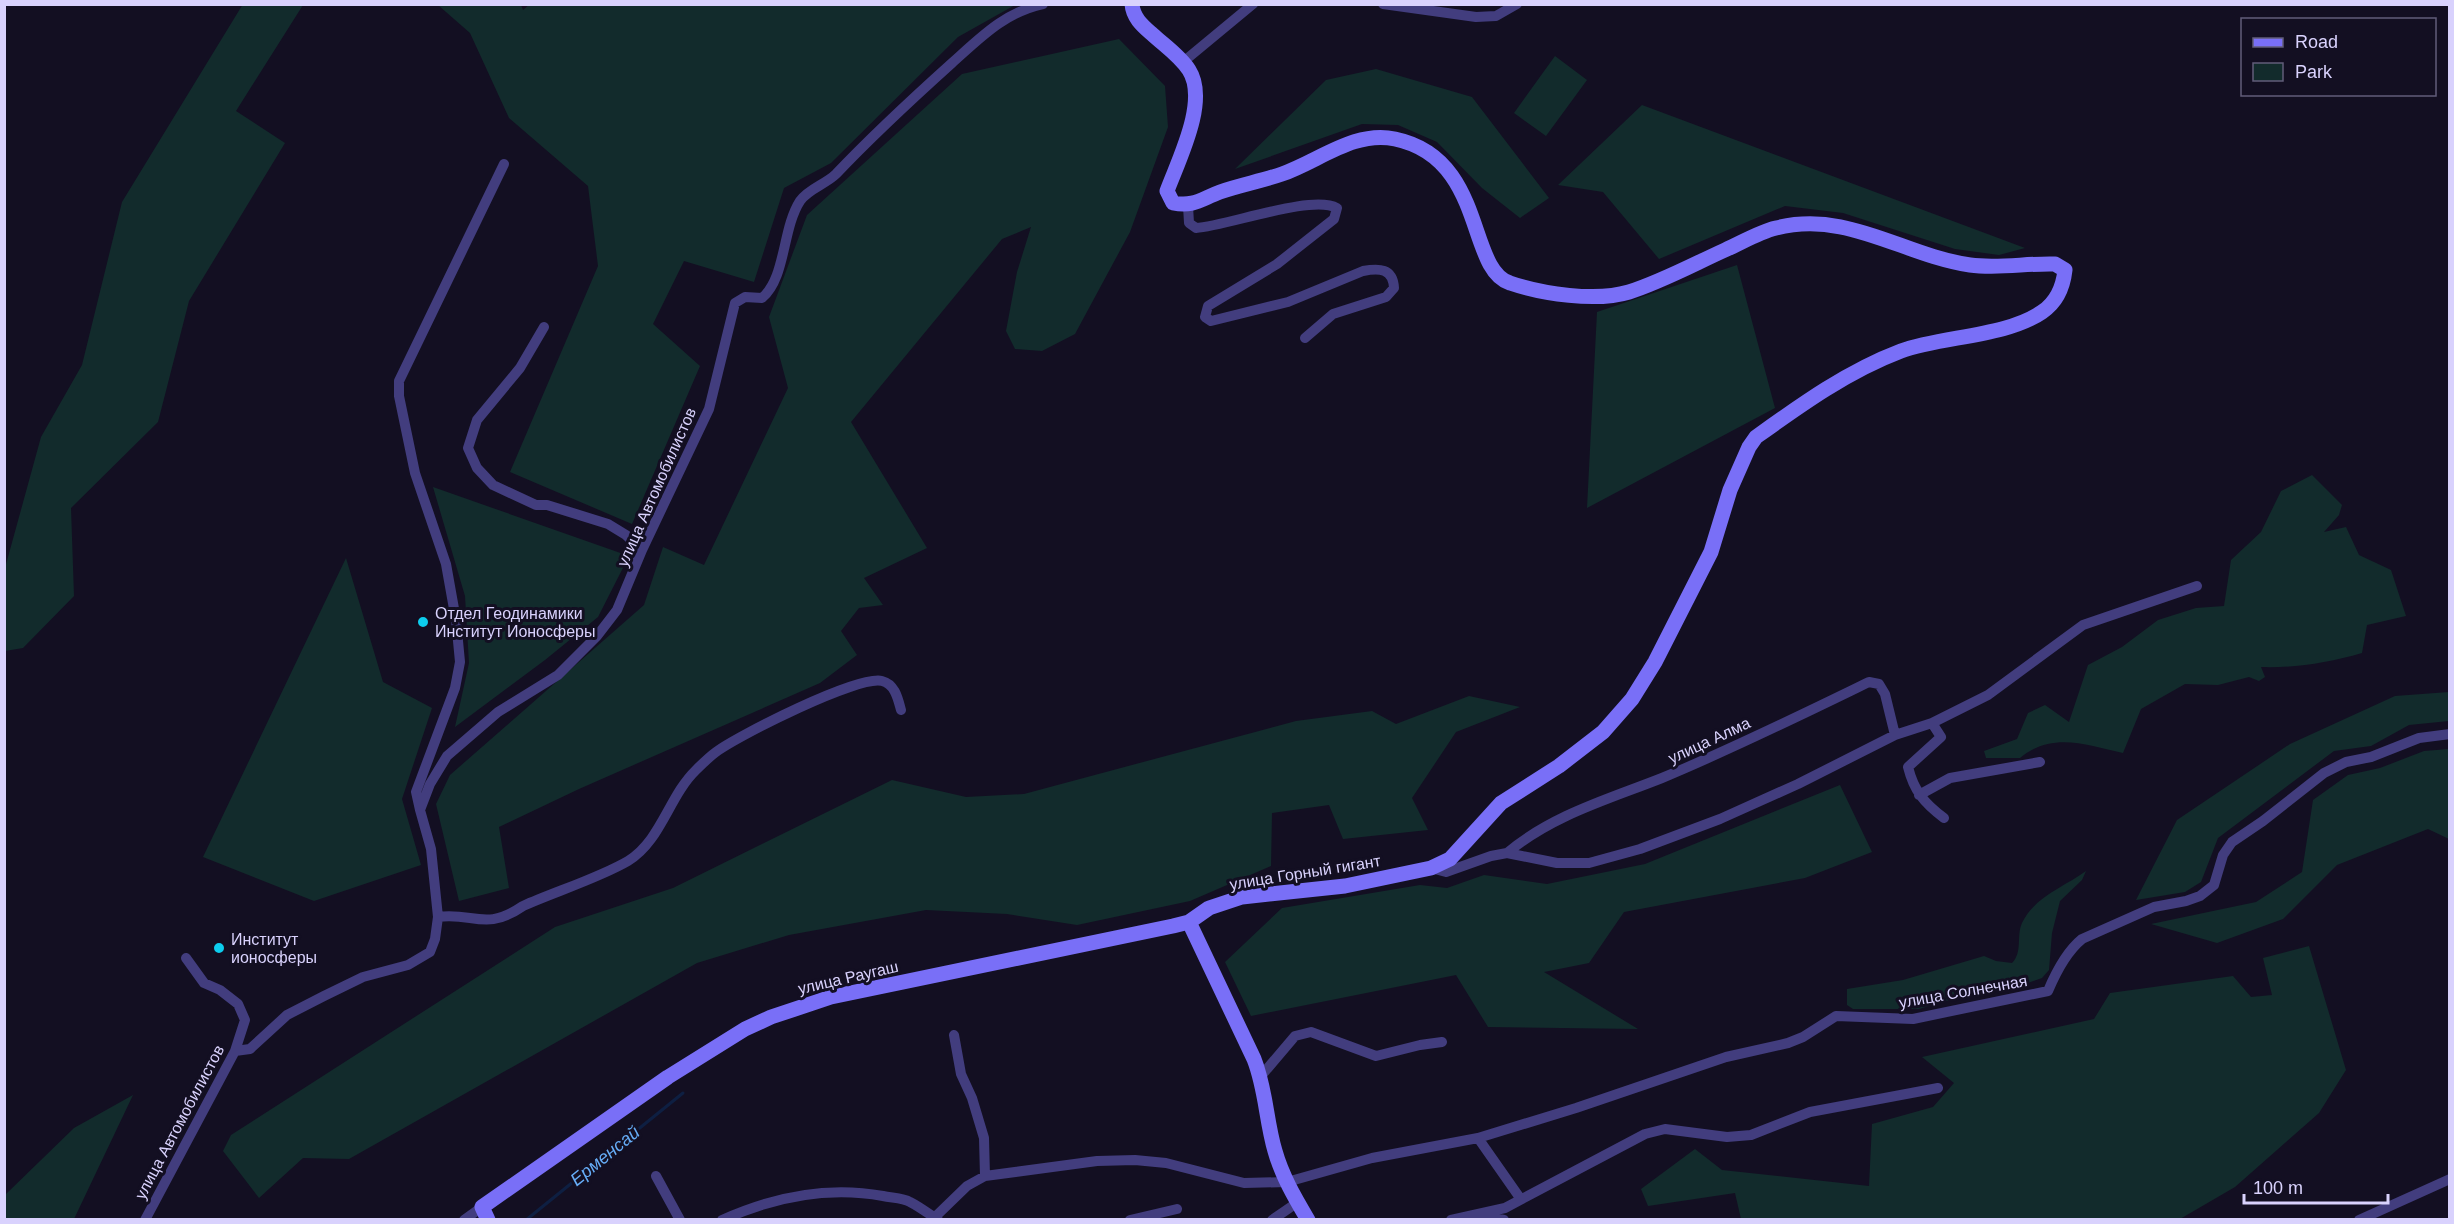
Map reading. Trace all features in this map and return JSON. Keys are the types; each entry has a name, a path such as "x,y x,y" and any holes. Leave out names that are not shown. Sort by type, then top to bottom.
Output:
{"street":[{"name":"улица Автомобилистов","path":"420,810 430,784 447,756 498,712 558,675 597,636 618,610 642,550 709,409 735,303 745,297 762,298 772,289 791,224 801,200 834,176 870,138 987,31 1025,8 1043,4"},
{"path":"1132,4 1138,21 1183,62 1191,73 1195,87 1192,125 1167,191 1173,203 1188,206 1219,193 1285,173 1327,152 1372,137 1396,139 1428,153 1450,171 1467,199 1480,233 1486,259 1494,273 1508,283 1593,297 1628,292 1775,228 1813,224 1850,227 1937,258 1971,265 2055,264 2065,270 2064,285 2055,301 2041,314 2002,328 1903,350 1856,371 1756,437 1749,447 1730,490 1711,552 1655,662 1622,712 1604,732 1501,803 1450,859 1431,868"},
{"path":"1183,62 1253,4"},
{"path":"1383,4 1438,8 1496,16 1516,4"},
{"path":"235,1051 250,1049 287,1015 324,996 363,977 408,965 430,952 435,939 438,917 431,849 416,792 455,688 460,662 456,620 446,564 416,473 399,396 399,381 504,164"},
{"path":"1188,206 1189,224 1196,228 1275,211 1319,205 1331,205 1337,208 1334,219 1276,264 1208,306 1205,312 1205,317 1211,321 1288,303 1363,271 1376,268 1387,271 1394,278 1394,288 1386,297 1333,314 1305,338"},
{"path":"544,327 520,368 477,420 468,448 477,468 493,485 536,505 547,505 608,524 626,535 642,550"},
{"path":"1431,868 1446,872 1491,856 1507,853 1557,863 1589,862 1640,849 1720,819 1798,784 1895,735 1932,723 2007,684 2083,625 2197,586"},
{"path":"438,917 450,915 472,921 508,916 523,906 628,861 651,836 693,772 717,752 744,735 819,699 869,681 882,681 890,684 901,710"},
{"name":"улица Алма","path":"1507,853 1552,823 1663,777 1869,682 1879,684 1885,694 1895,735"},
{"path":"1932,723 1941,737 1908,767 1912,784 1923,802 1944,818"},
{"name":"улица Солнечная","path":"985,1176 1096,1161 1135,1160 1166,1163 1244,1183 1287,1182 1372,1158 1478,1138 1576,1108 1726,1057 1788,1043 1816,1030 1836,1016 1913,1019 2048,991 2073,946 2082,939 2154,907 2200,896 2214,885 2223,855 2232,842 2324,773 2346,762 2371,757 2419,738 2450,734"},
{"path":"1919,795 1950,778 2040,762"},
{"name":"улица Горный гигант","path":"1189,922 1209,908 1242,897 1345,886 1431,868"},
{"path":"1189,922 1261,1076 1275,1152 1287,1182 1308,1220"},
{"name":"улица Раугаш","path":"464,1220 485,1213 668,1077 745,1029 771,1017 831,997 1189,922"},
{"name":"улица Автомобилистов","path":"145,1220 235,1051 245,1020 238,1004 220,990 204,983 186,958"},
{"path":"1261,1076 1295,1036 1311,1032 1376,1056 1442,1042"},
{"path":"722,1220 743,1210 783,1199 827,1191 872,1194 909,1201 936,1219 967,1186 985,1176 984,1138 972,1098 961,1074 954,1035"},
{"path":"1451,1220 1505,1208 1520,1198 1645,1134 1665,1129 1727,1137 1751,1135 1810,1112 1938,1088"},
{"path":"1478,1138 1520,1198"},
{"path":"656,1176 680,1220"},
{"path":"2359,1220 2450,1179"},
{"path":"1272,1220 1298,1202"},
{"path":"1130,1220 1177,1209"},
{"path":"1475,1214 1504,1220"}],"green space":[{"path":"243,4 303,5 236,111 285,143 189,301 158,422 71,508 74,596 23,648 5,651 5,568 41,437 82,365 122,202"},
{"path":"530,4 1015,5 958,37 831,163 784,188 754,282 684,261 653,324 700,366 632,524 510,472 598,266 588,186 509,118 470,33 438,5 521,5 523,10"},
{"path":"1119,39 1165,86 1168,127 1130,232 1075,334 1042,351 1015,349 1006,331 1017,272 1031,227 1002,239 851,422 927,548 864,578 883,605 859,608 841,631 857,655 820,683 579,789 499,827 509,888 459,901 436,804 450,775 644,605 663,547 704,565 788,388 769,317 807,215 962,74"},
{"path":"1555,56 1587,80 1546,136 1514,113"},
{"path":"1376,69 1472,97 1549,198 1520,218 1482,188 1437,142 1398,125 1362,124 1235,169 1326,80"},
{"path":"1642,105 2025,248 1999,255 1955,249 1843,213 1785,206 1659,259 1603,192 1558,185"},
{"path":"1737,265 1775,408 1587,508 1597,312"},
{"path":"2312,475 2342,505 2339,515 2324,532 2346,527 2359,555 2391,570 2406,616 2367,625 2362,653 2312,664 2261,667 2265,677 2259,681 2249,677 2218,685 2185,684 2141,709 2123,753 2083,744 2057,742 2032,750 2020,758 1986,758 1984,751 2017,739 2028,713 2045,705 2069,722 2088,665 2122,647 2158,620 2196,608 2224,606 2231,560 2261,532 2281,491"},
{"path":"433,487 629,556 598,617 455,727 469,663 465,596"},
{"path":"346,558 383,682 432,708 402,799 421,865 314,901 203,857"},
{"path":"2449,692 2449,721 2409,725 2371,746 2334,751 2218,838 2201,882 2185,892 2136,900 2177,820 2290,744 2395,696"},
{"path":"1469,696 1520,707 1456,732 1412,798 1428,830 1343,839 1329,805 1272,813 1271,866 1190,901 1077,925 1007,914 926,910 789,935 697,963 349,1159 303,1158 259,1198 223,1151 231,1135 555,927 673,888 892,780 966,797 1024,794 1296,721 1372,711 1396,724"},
{"path":"2449,749 2449,839 2428,829 2337,865 2283,919 2217,943 2151,924 2256,902 2302,872 2313,800 2348,775 2380,768 2424,751"},
{"path":"1840,785 1872,852 1805,878 1624,912 1589,963 1544,972 1638,1029 1488,1027 1456,975 1251,1016 1225,962 1282,908 1420,885 1447,888 1484,875 1547,884 1645,864"},
{"path":"2086,871 2082,880 2060,901 2052,933 2049,970 2042,978 2025,984 2000,985 1919,1009 1853,1009 1847,1005 1847,989 1903,980 1984,956 1996,961 2012,963 2017,954 2020,928 2027,914 2050,893"},
{"path":"2309,946 2346,1070 2319,1113 2235,1187 2180,1219 1741,1219 1735,1193 1648,1206 1641,1189 1695,1149 1722,1170 1869,1186 1872,1124 1933,1107 1954,1083 1922,1057 2094,1019 2110,993 2233,976 2251,997 2272,995 2263,958"},
{"path":"133,1095 74,1219 5,1219 5,1195 74,1128"}],"waterway":[{"name":"Ерменсай","path":"526,1220 683,1093"}],"place":[{"name":"Отдел Геодинамики Институт Ионосферы","path":"423,622"},
{"name":"Институт ионосферы","path":"219,948"}]}
